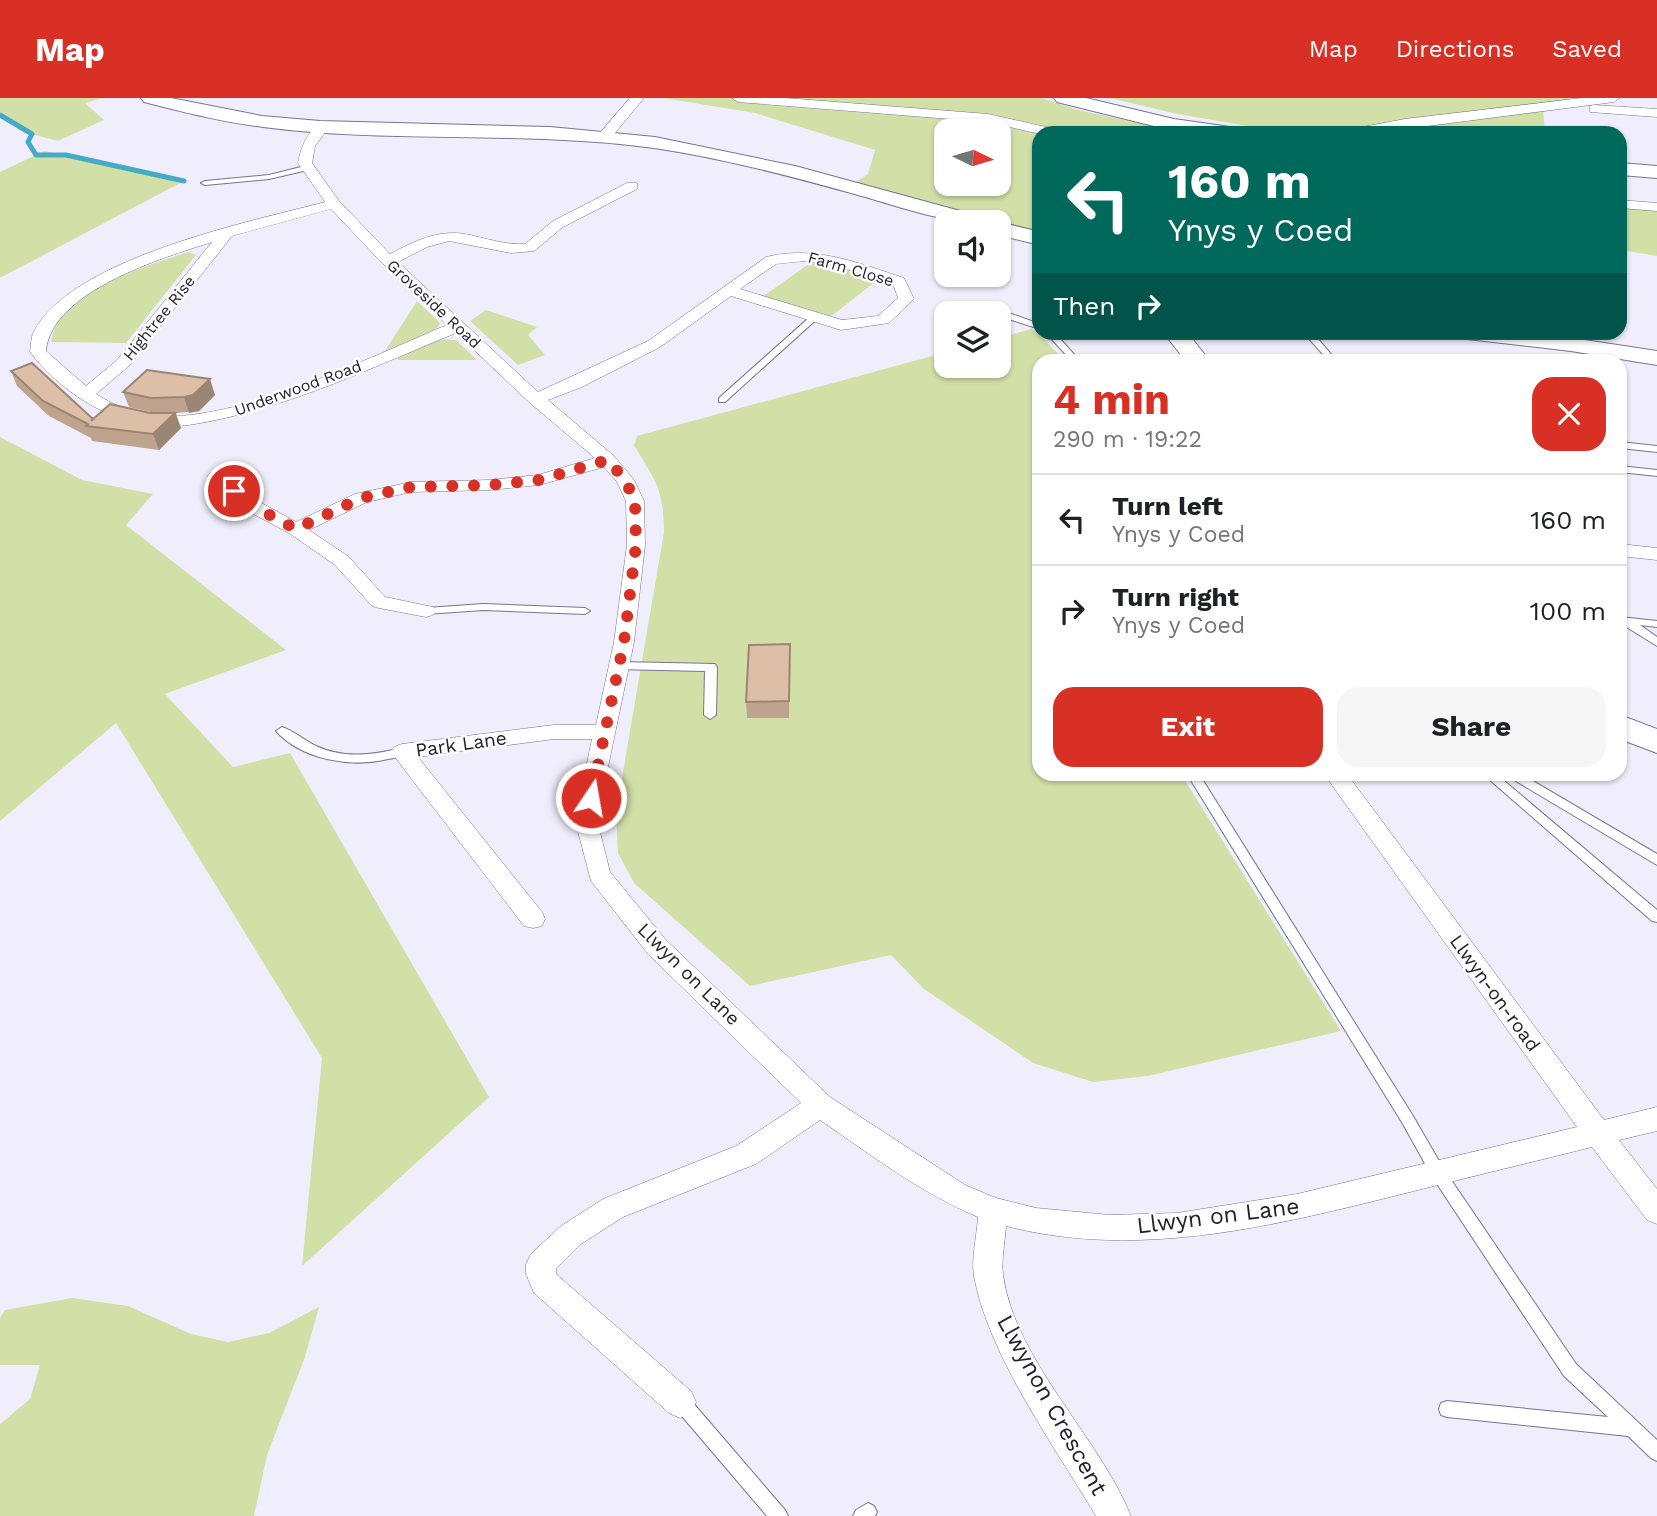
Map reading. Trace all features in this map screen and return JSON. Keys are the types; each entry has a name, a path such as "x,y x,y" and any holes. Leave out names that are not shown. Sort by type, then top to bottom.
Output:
{"street":[{"path":"151,98 198,112 255,122 323,127 605,136 688,148 757,163 934,210"},
{"path":"605,136 638,98"},
{"path":"738,98 988,118 1032,128"},
{"path":"1063,98 1181,126"},
{"path":"1389,126 1614,98"},
{"path":"1546,106 1657,113"},
{"path":"309,167 306,163 308,145 323,127"},
{"name":"Groveside Road","path":"309,167 334,204 388,261 456,327 608,460"},
{"path":"1627,170 1657,172"},
{"path":"388,261 424,242 441,238 459,237 487,246 529,248 558,224 632,186"},
{"name":"Underwood Road","path":"334,204 225,235 114,273 83,291 54,317 42,331 38,352 70,383 123,415 171,422 235,413 456,327"},
{"path":"1627,205 1657,207"},
{"path":"1011,231 1032,237"},
{"name":"Hightree Rise","path":"87,393 123,363 225,235"},
{"name":"Farm Close","path":"536,399 576,383 654,344 771,260 813,254 899,281 906,299 883,320 841,325 730,291"},
{"path":"1181,340 1192,354"},
{"path":"1536,340 1657,358"},
{"path":"296,529 361,498 411,487 490,485 539,480 608,460"},
{"name":"Llwyn on Lane","path":"608,460 625,480 635,501 636,545 619,666 586,820 599,875 657,947 820,1105 955,1194 993,1210 1036,1221 1110,1228 1177,1226 1297,1207 1657,1119"},
{"path":"216,477 251,505 296,529 342,561 379,602 426,611"},
{"path":"1627,551 1657,554"},
{"path":"1627,729 1657,743"},
{"name":"Park Lane","path":"402,752 554,732 605,732"},
{"name":"Park Lane","path":"402,752 533,919"},
{"name":"Llwyn-on-road","path":"1340,781 1657,1211"},
{"path":"680,1402 544,1283 541,1265 571,1235 613,1208 746,1154 820,1105"},
{"name":"Llwynon Crescent","path":"993,1210 988,1273 998,1313 1023,1364 1115,1516"}],"lane":[{"path":"205,183 269,177 309,167"},
{"path":"1011,317 1032,324"},
{"path":"722,400 814,318"},
{"path":"1056,340 1069,354"},
{"path":"1314,340 1327,354"},
{"path":"1627,446 1657,449"},
{"path":"1627,470 1657,473"},
{"path":"426,611 483,607 585,611"},
{"path":"1627,620 1657,624"},
{"path":"1627,623 1657,642"},
{"path":"619,666 711,667 710,715"},
{"path":"282,731 312,751 338,758 378,758 402,752"},
{"path":"1197,781 1408,1120 1438,1173 1570,1370 1657,1452"},
{"path":"1497,781 1657,916"},
{"path":"1525,781 1657,860"},
{"path":"680,1402 779,1516"},
{"path":"1447,1409 1631,1428"}],"green space":[{"path":"0,98 102,98 85,103 104,120 58,141 20,131 0,115"},
{"path":"663,98 1041,98 1078,110 1152,126 1032,126 1032,230 1011,224 1011,210 958,210 856,182 868,174 875,150 755,113"},
{"path":"1110,98 1568,98 1580,105 1543,109 1544,126 1248,126 1177,114"},
{"path":"44,151 184,181 0,278 0,172"},
{"path":"1627,201 1657,203 1657,256 1627,251"},
{"path":"188,252 196,255 126,343 51,342 57,324 70,308 87,295 128,273"},
{"path":"816,259 880,278 829,318 762,297"},
{"path":"417,301 440,323 436,330 385,351"},
{"path":"486,310 537,327 528,335 545,355 518,365 470,321"},
{"path":"1031,329 1032,340 1045,340 1058,354 1032,354 1032,781 1185,781 1341,1031 1148,1076 1093,1082 1033,1063 924,989 891,955 750,986 634,883 618,853 616,813 664,532 660,494 634,445 637,436 934,356 934,378 1011,378 1011,335"},
{"path":"438,339 456,340 477,360 398,360 398,356"},
{"path":"0,437 82,480 153,494 126,525 286,650 165,694 233,767 290,753 489,1097 302,1266 322,1058 116,723 0,821"},
{"path":"72,1298 128,1306 191,1334 228,1342 269,1333 319,1307 305,1357 267,1455 254,1516 0,1516 0,1424 30,1399 40,1365 0,1365 0,1318 5,1310"}],"building":[{"path":"32,363 93,419 91,421 110,404 150,413 175,413 153,434 86,426 88,424 43,401 11,371"},
{"path":"147,370 210,379 193,395 184,397 151,398 123,392"},
{"path":"790,644 789,701 746,702 749,645"}],"waterway":[{"path":"0,115 32,134 28,142 36,155 66,155 184,181"}],"route":[{"path":"234,491 251,505 296,529 361,498 411,487 490,485 539,480 608,460 625,480 635,501 636,545 624,642 591,798"}]}
